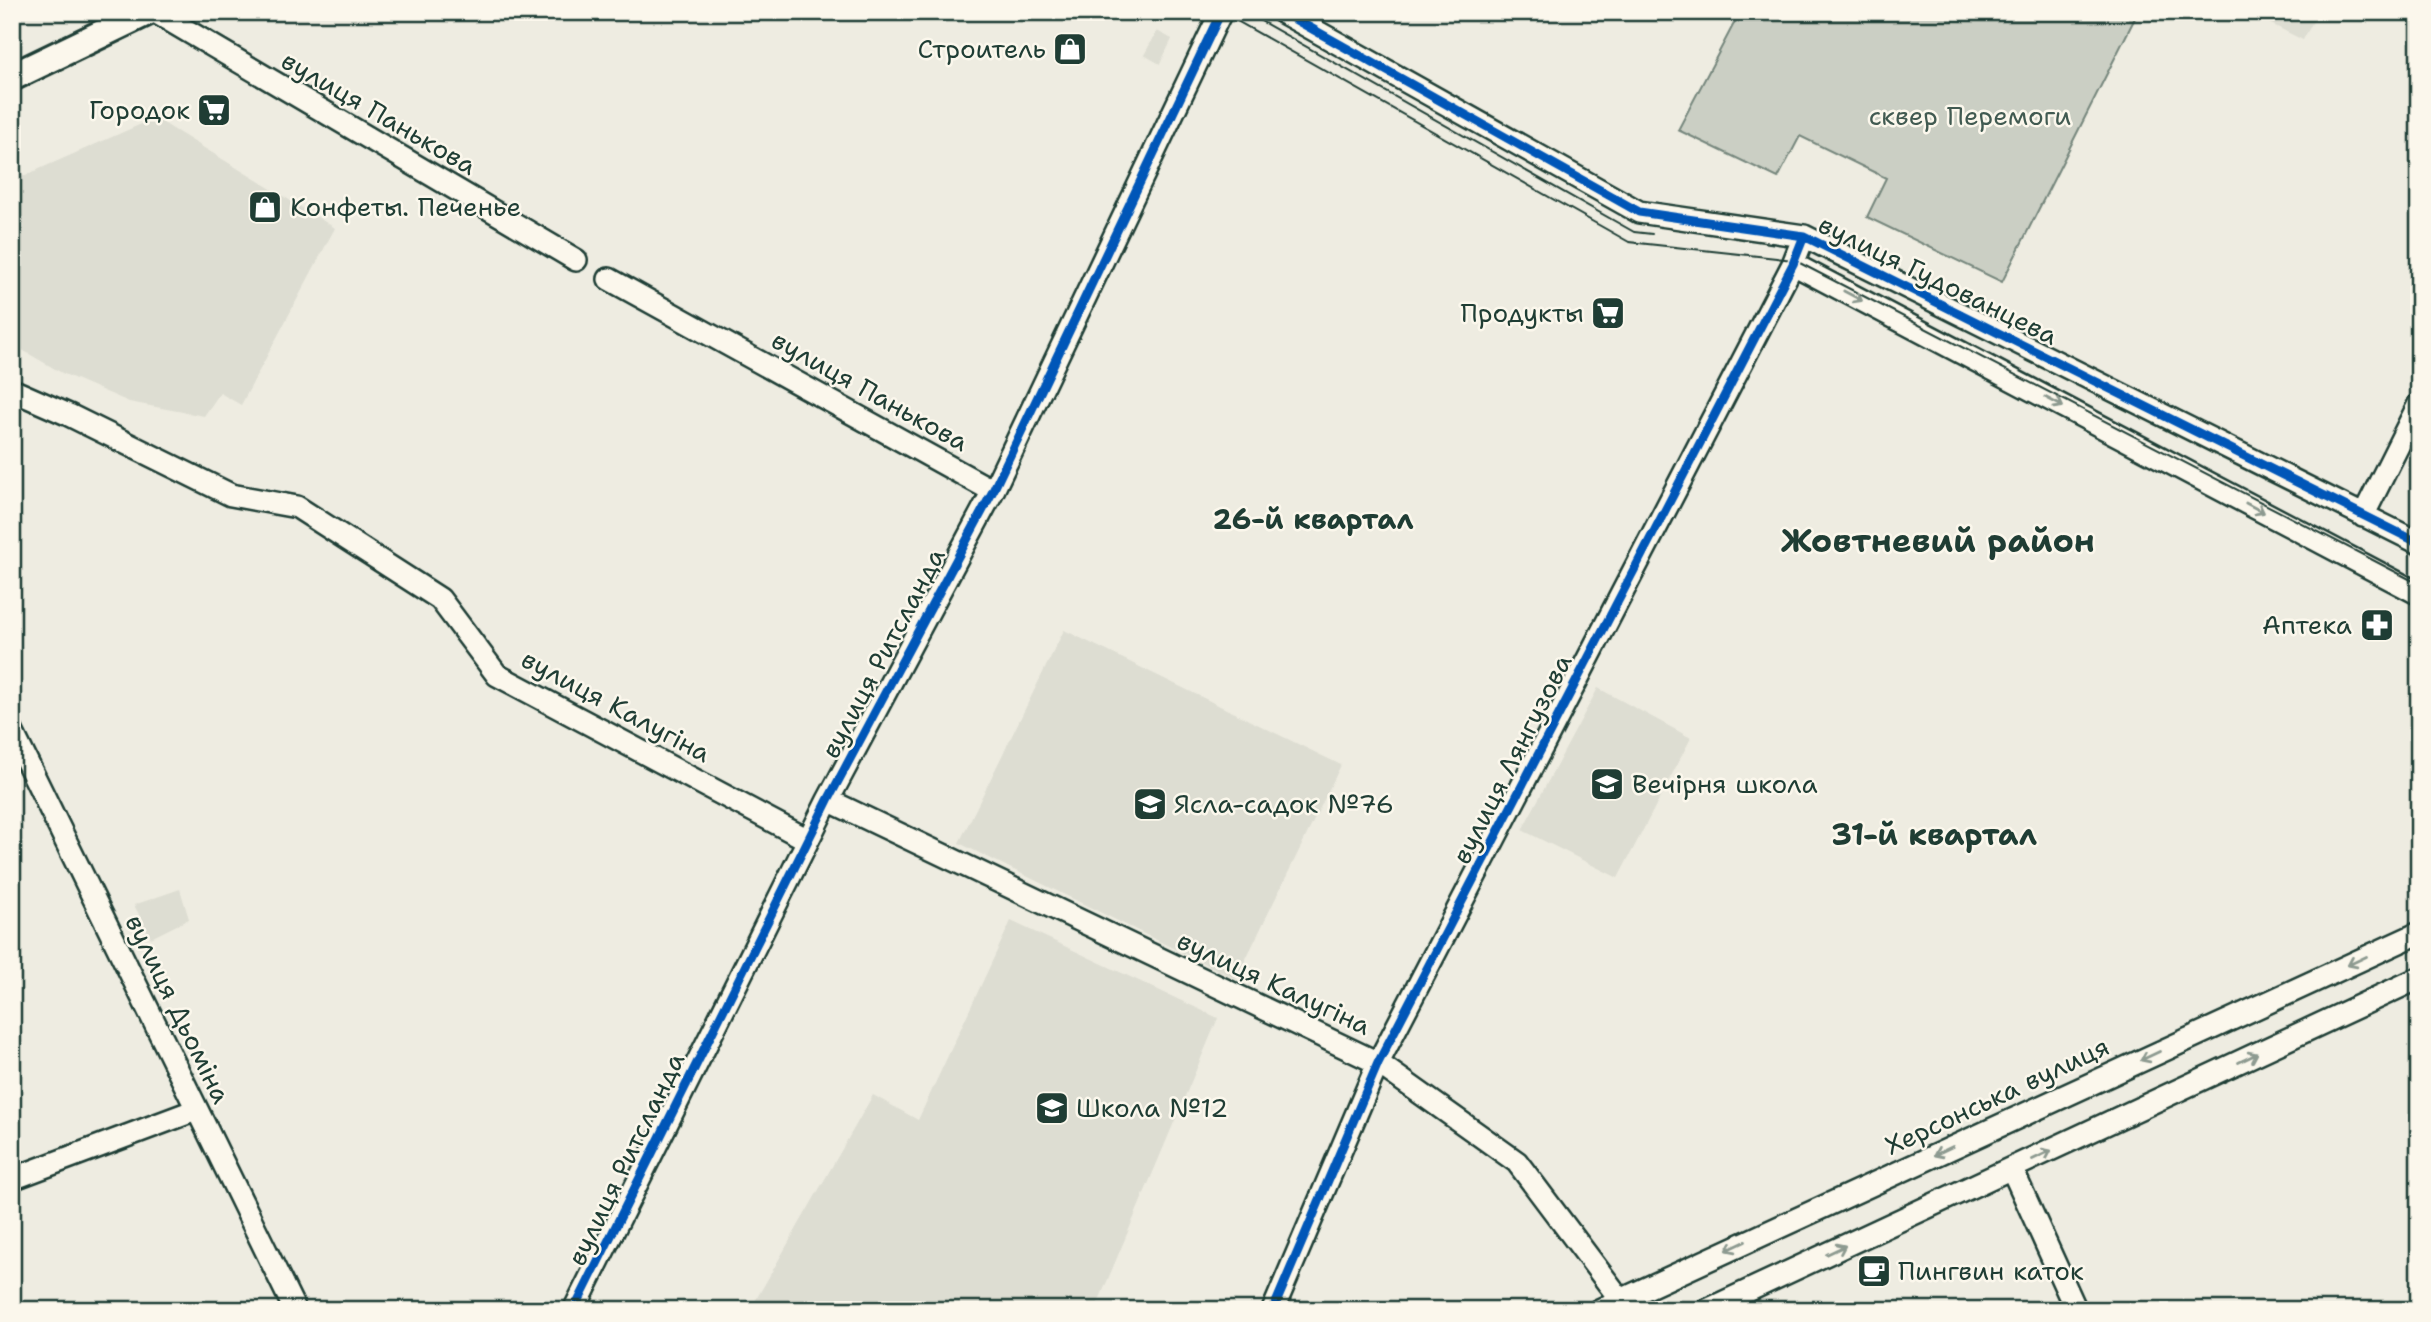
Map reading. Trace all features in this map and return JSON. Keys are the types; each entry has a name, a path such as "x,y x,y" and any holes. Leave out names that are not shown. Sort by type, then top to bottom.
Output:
{"main road":[{"path":"12,77 147,12"}],"street":[{"name":"вулиця Панькова","path":"155,12 576,260"},
{"name":"вулиця Ритсланда","path":"574,1310 808,839 993,491 1221,12"},
{"name":"вулиця Гудованцева","path":"1282,12 1639,212 1804,236 2419,543"},
{"name":"вулиця Лянгузова","path":"1273,1310 1378,1063 1793,264 1804,236"},
{"name":"вулиця Гудованцева","path":"1793,264 2419,594"},
{"name":"вулиця Панькова","path":"608,279 993,491"},
{"name":"вулиця Калугіна","path":"12,390 231,495 297,507 440,599 497,675 808,839"},
{"path":"2363,516 2419,404"},
{"name":"вулиця Дьоміна","path":"12,731 295,1310"},
{"name":"вулиця Калугіна","path":"828,800 1378,1063 1517,1162 1618,1304"},
{"name":"Херсонська вулиця","path":"1599,1310 1618,1304 2419,933"},
{"path":"1707,1310 2419,978"},
{"path":"12,1179 196,1110"},
{"path":"2012,1169 2076,1310"}],"shaded area":[{"path":"2247,12 2318,12 2303,40"},
{"path":"1157,31 1172,39 1160,64 1144,55"},
{"path":"155,118 335,228 241,405 220,393 204,416 129,402 62,373 12,344 12,181"},
{"name":"Ясла-садок №76","path":"1064,630 1341,765 1236,979 959,843"},
{"name":"Вечірня школа","path":"1598,688 1691,738 1618,878 1522,830"},
{"path":"180,889 189,919 151,938 134,905"},
{"name":"Школа №12","path":"1011,921 1218,1018 1095,1310 750,1310 873,1095 918,1120"}],"green space":[{"name":"сквер Перемоги","path":"1740,12 2138,12 2002,282 1867,217 1886,178 1800,136 1778,178 1678,130"}],"tram line":[{"path":"1221,12 1629,242 1794,260 2419,584"},
{"path":"1245,12 1634,232 1652,234"}],"cycle path":[{"path":"574,1310 828,800 993,491 1221,12"},
{"path":"1282,12 1639,212 1804,236 2419,543"},
{"path":"1273,1310 1378,1063 1793,264 1804,236"}],"place":[{"name":"Строитель","path":"1070,49"},
{"name":"Городок","path":"214,110"},
{"name":"Конфеты. Печенье","path":"265,207"},
{"name":"Продукты","path":"1608,313"},
{"name":"Аптека","path":"2377,625"},
{"name":"Вечірня школа","path":"1607,784"},
{"name":"Ясла-садок №76","path":"1150,804"},
{"name":"Школа №12","path":"1052,1108"},
{"name":"Пингвин каток","path":"1874,1271"}],"district":[{"name":"26-й квартал","path":"1313,519"},
{"name":"Жовтневий район","path":"1938,540"},
{"name":"31-й квартал","path":"1934,835"}]}
